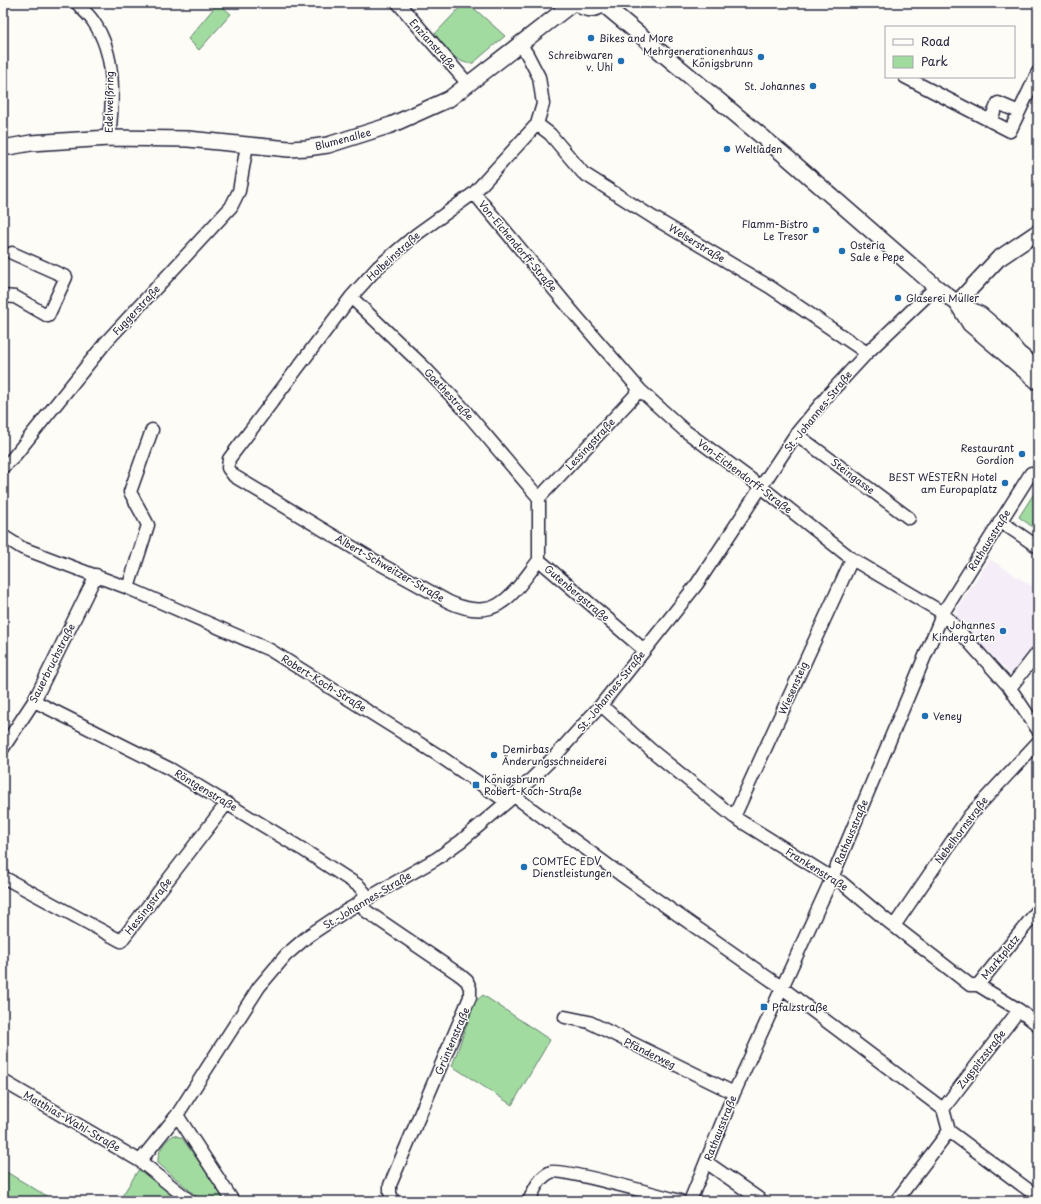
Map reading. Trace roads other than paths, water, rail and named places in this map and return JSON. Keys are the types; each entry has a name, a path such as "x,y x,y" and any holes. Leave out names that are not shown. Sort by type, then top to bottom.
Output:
{"street":[{"name":"Edelweißring","path":"77,3 93,22 104,42 110,62 112,86 109,138"},
{"name":"Enzianstraße","path":"398,3 469,85"},
{"name":"Blumenallee","path":"3,148 31,143 109,138 188,139 289,149 328,145 370,132 413,116 449,100 573,3"},
{"path":"577,3 589,9 599,7 604,3 783,154 936,287 957,303 970,324 1002,333 1018,352 1038,369"},
{"name":"Holbeinstraße","path":"234,476 228,468 229,459 351,297 378,267 413,238 474,193 536,124 543,104 539,77 527,54 520,45"},
{"path":"907,78 1010,131 1038,72"},
{"path":"990,121 998,103 1019,112"},
{"name":"Welserstraße","path":"536,124 550,134 583,173 654,218 770,287 867,353"},
{"name":"Fuggerstraße","path":"3,467 12,459 106,342 230,207 239,191 247,145"},
{"name":"Von-Eichendorff-Straße","path":"474,193 571,310 640,390 684,430 760,486 852,559 943,613 1010,688 1038,730"},
{"path":"957,303 998,258 1038,232"},
{"path":"3,296 15,297 48,316 66,277 12,253"},
{"name":"St.-Johannes-Straße","path":"140,1161 177,1115 273,968 308,936 364,899 436,859 461,841 511,799 556,755 601,705 710,565 760,486 796,434 829,394 867,353 936,287"},
{"name":"Goethestraße","path":"351,297 424,367 461,406 539,498"},
{"path":"987,329 1038,382"},
{"name":"Lessingstraße","path":"539,498 640,390"},
{"path":"128,588 148,525 130,492 152,430"},
{"name":"Steingasse","path":"796,434 909,518"},
{"name":"Rathausstraße","path":"690,1201 734,1093 832,878 943,613 1031,473"},
{"name":"Albert-Schweitzer-Straße","path":"234,476 382,565 449,602 465,609 485,610 500,605 516,590 539,560"},
{"name":"Gutenbergstraße","path":"539,498 539,560 644,650"},
{"path":"1000,521 1034,544"},
{"name":"Robert-Koch-Straße","path":"3,536 22,548 128,588 202,619 278,655 511,799"},
{"name":"Wiesensteig","path":"734,817 852,559"},
{"name":"Sauerbruchstraße","path":"3,748 34,701 96,575"},
{"path":"1010,688 1038,652"},
{"name":"Röntgenstraße","path":"34,701 170,769 227,803 359,886 364,899"},
{"name":"Frankenstraße","path":"601,705 659,758 734,817 832,878 841,882 894,926 970,985 978,985 1019,1010 1038,1025"},
{"name":"Nebelhornstraße","path":"894,926 970,815 1038,742"},
{"path":"511,799 781,987 943,1109 949,1131 1038,1197"},
{"name":"Hessingstraße","path":"3,877 121,941 227,803"},
{"name":"Grüntenstraße","path":"364,899 366,912 460,975 467,981 470,988 470,997 458,1029 390,1184 390,1193 393,1201"},
{"name":"Marktplatz","path":"978,985 1038,910"},
{"name":"Zugspitzstraße","path":"943,1109 1019,1010"},
{"name":"Pfänderweg","path":"565,1017 589,1022 670,1063 734,1093"},
{"name":"Matthias-Wahl-Straße","path":"3,1081 140,1161"},
{"path":"177,1115 233,1201"},
{"path":"896,1201 949,1131"},
{"path":"140,1161 190,1201"},
{"path":"706,1162 762,1201"},
{"path":"529,1201 543,1176 552,1171 578,1175 680,1201"}],"place":[{"name":"Bikes and More","path":"591,38"},
{"name":"Mehrgenerationenhaus Königsbrunn","path":"761,57"},
{"name":"Schreibwaren v. Uhl","path":"621,61"},
{"name":"St. Johannes","path":"813,86"},
{"name":"Weltladen","path":"727,149"},
{"name":"Flamm-Bistro Le Tresor","path":"816,230"},
{"name":"Osteria Sale e Pepe","path":"842,251"},
{"name":"Glaserei Müller","path":"898,298"},
{"name":"Restaurant Gordion","path":"1022,454"},
{"name":"BEST WESTERN Hotel am Europaplatz","path":"1005,483"},
{"name":"Johannes Kindergarten","path":"1003,631"},
{"name":"Veney","path":"925,716"},
{"name":"Demirbas Änderungsschneiderei","path":"494,755"},
{"name":"Königsbrunn Robert-Koch-Straße","path":"476,785"},
{"name":"COMTEC EDV Dienstleistungen","path":"524,867"},
{"name":"Pfalzstraße","path":"764,1007"}]}
